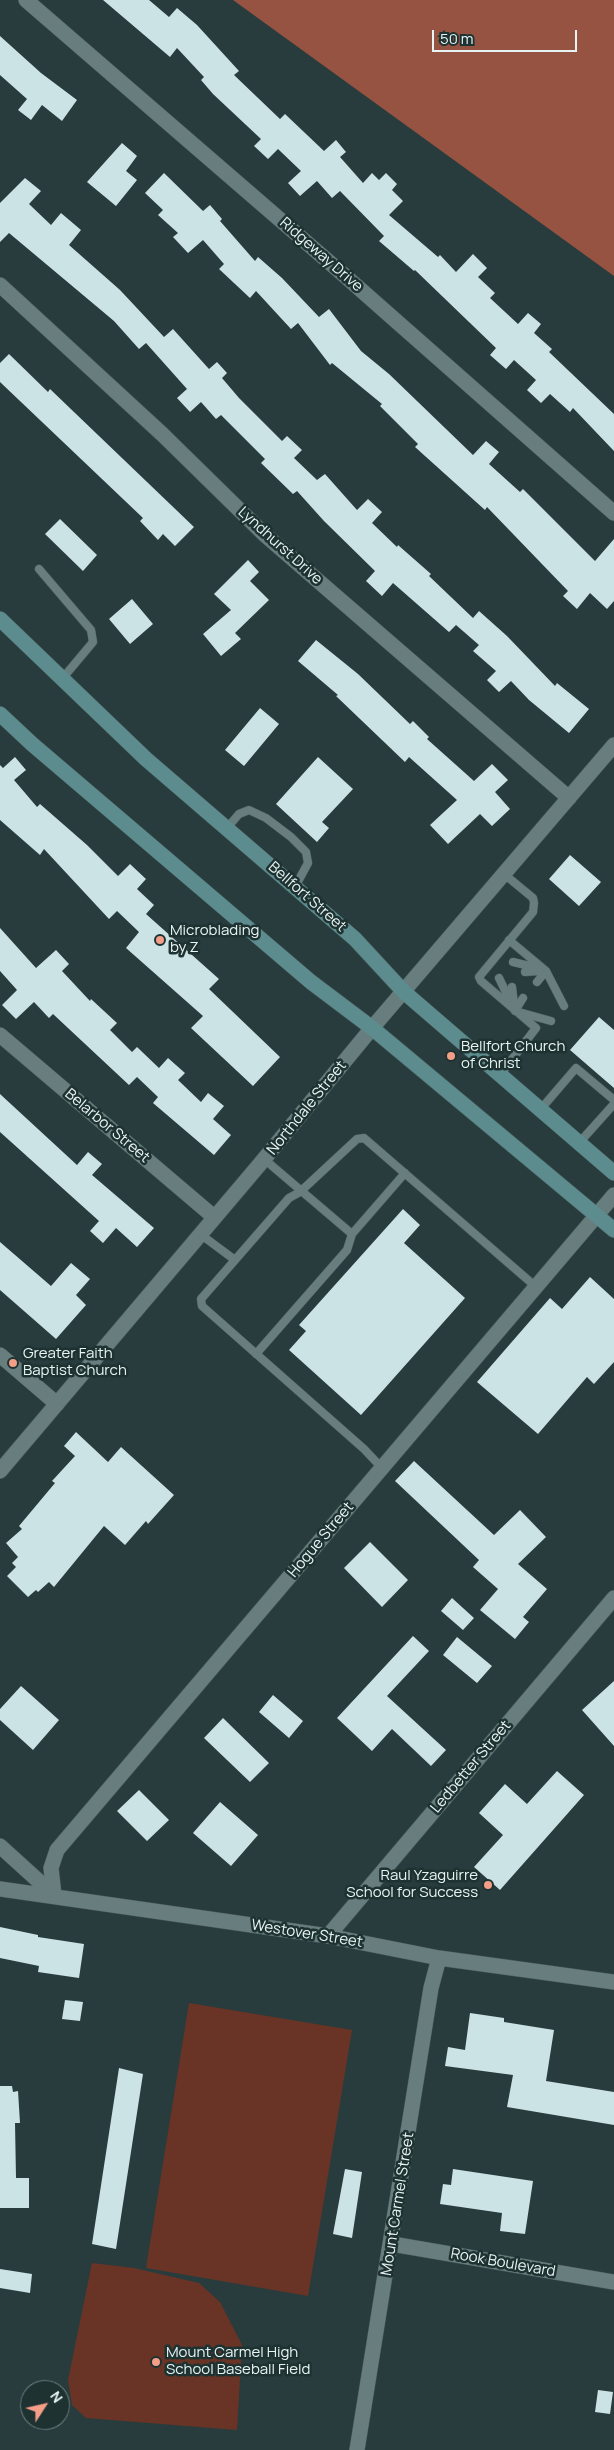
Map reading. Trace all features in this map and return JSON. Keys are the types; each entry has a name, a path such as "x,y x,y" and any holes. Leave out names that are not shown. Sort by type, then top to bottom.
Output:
{"main road":[{"name":"Bellfort Street","path":"0,619 146,759 356,939 404,992 614,1173"},
{"path":"0,714 32,744 311,982 372,1028 614,1230"}],"street":[{"name":"Ridgeway Drive","path":"26,0 344,275 614,513"},
{"name":"Lyndhurst Drive","path":"0,285 162,434 264,534 569,798"},
{"name":"Northdale Street","path":"0,1471 264,1159 372,1028 614,745"},
{"name":"Belarbor Street","path":"0,1035 214,1217"},
{"name":"Hogue Street","path":"54,1895 52,1868 57,1850 614,1195"},
{"path":"0,1355 57,1404"},
{"name":"Ledbetter Street","path":"328,1936 614,1598"},
{"path":"0,1846 54,1895"},
{"name":"Westover Street","path":"0,1889 54,1895 328,1936 439,1958 614,1982"},
{"name":"Mount Carmel Street","path":"357,2450 392,2244 431,1988 439,1958"},
{"name":"Rook Boulevard","path":"392,2244 614,2282"}],"lane":[{"path":"38,569 91,630 93,642 62,679"},
{"path":"227,828 239,814 249,810 266,818 291,837 306,852 308,863 295,887"},
{"path":"500,1075 536,1028 479,977 533,912 533,898 504,874"},
{"path":"508,940 546,971 564,1006"},
{"path":"513,962 546,971"},
{"path":"525,972 546,971"},
{"path":"537,982 546,971"},
{"path":"546,971 552,996"},
{"path":"499,978 515,1010 552,1021"},
{"path":"512,987 515,1010"},
{"path":"515,1010 523,998"},
{"path":"515,1010 539,1012"},
{"path":"540,1110 576,1068 614,1102 579,1143"},
{"path":"382,1468 364,1449 202,1306 201,1299 289,1198 300,1192 357,1139 364,1138 535,1286"},
{"path":"264,1159 300,1192 352,1234"},
{"path":"256,1354 347,1250 352,1234 405,1174"},
{"path":"200,1234 235,1260"}],"shaded area":[{"path":"233,0 614,0 614,276"},
{"path":"189,2003 352,2030 308,2296 146,2268"},
{"name":"Mount Carmel High School Baseball Field","path":"92,2263 134,2268 199,2283 220,2302 242,2345 237,2430 86,2418 72,2405 70,2380 68,2380"}],"building":[{"path":"103,0 149,0 169,17 177,8 197,25 239,71 234,75 280,119 285,114 324,151 336,140 346,152 340,157 363,183 372,173 379,180 386,173 397,184 392,190 403,201 389,215 438,257 440,255 456,272 473,254 487,268 478,277 495,293 490,298 518,324 528,313 541,324 534,333 552,349 549,352 614,414 614,451 573,408 570,412 550,394 541,403 527,390 536,380 514,360 506,369 490,355 496,348 415,270 379,241 384,236 340,191 332,198 317,181 300,196 288,183 301,171 278,149 268,159 254,146 261,139 213,94 201,80 204,77 177,48 170,57"},
{"path":"0,36 41,73 77,100 62,121 42,105 31,120 18,110 27,99 0,75"},
{"path":"122,143 137,156 126,171 137,180 116,206 87,182"},
{"path":"164,173 203,211 210,205 222,219 220,221 255,261 258,257 282,278 319,317 329,309 361,351 389,374 473,455 486,441 499,452 489,464 520,492 523,489 595,561 614,539 614,601 607,609 590,593 577,609 563,596 568,591 487,507 485,510 415,447 418,444 380,406 382,404 332,363 330,365 298,323 291,329 256,291 250,298 219,269 224,264 203,240 188,253 173,237 178,233 158,215 163,210 145,193"},
{"path":"25,178 41,191 29,204 51,225 61,213 81,230 69,245 120,290 164,337 173,329 209,369 217,362 227,373 222,378 239,398 282,441 287,436 302,450 294,458 317,480 325,474 357,510 368,499 382,512 372,523 397,547 398,545 431,574 429,576 473,618 479,611 507,636 555,686 557,683 589,709 569,733 529,700 511,681 499,692 487,680 496,671 473,651 479,645 456,625 449,632 393,583 382,596 366,581 375,571 324,521 297,491 293,494 261,463 265,459 221,415 216,419 201,402 190,412 177,398 187,389 146,343 139,349 114,321 9,233 0,242 0,203"},
{"path":"9,354 48,392 50,389 194,527 175,546 163,534 158,540 140,521 143,518 0,382 0,363"},
{"path":"60,519 97,555 83,571 45,534"},
{"path":"248,560 259,572 250,581 269,600 235,633 241,639 221,656 203,634 231,610 214,594"},
{"path":"132,599 153,624 130,644 109,619"},
{"path":"316,640 358,674 410,724 413,721 429,737 427,739 474,781 492,764 508,780 495,792 510,809 492,826 480,814 448,844 430,825 457,800 409,757 405,762 336,696 338,695 298,661"},
{"path":"260,708 279,724 244,766 225,750"},
{"path":"15,757 26,770 14,780 37,807 40,804 87,845 118,876 130,864 146,879 137,889 154,905 146,914 219,979 209,989 280,1057 253,1086 191,1028 203,1016 126,948 139,932 117,911 109,919 44,849 40,855 0,820 0,765 3,768"},
{"path":"318,757 353,789 322,822 329,828 317,842 276,804"},
{"path":"570,855 601,882 579,906 549,879"},
{"path":"0,928 36,968 56,950 69,964 62,971 90,1001 91,999 117,1023 110,1030 132,1052 137,1047 159,1068 168,1058 185,1073 178,1080 201,1102 208,1093 224,1106 213,1119 231,1135 214,1155 153,1103 158,1097 137,1077 129,1085 53,1014 49,1018 34,1002 16,1019 2,1005 17,990 0,971"},
{"path":"599,1017 614,1030 614,1088 570,1050"},
{"path":"0,1094 77,1165 88,1152 102,1164 92,1175 154,1228 137,1247 116,1228 103,1243 90,1231 99,1221 0,1132"},
{"path":"403,1209 420,1225 404,1243 465,1298 361,1415 289,1350 306,1331 299,1325"},
{"path":"0,1242 51,1286 71,1263 90,1279 76,1295 86,1305 56,1339 0,1290"},
{"path":"590,1277 614,1299 614,1362 594,1384 587,1377 538,1434 477,1382 550,1298 562,1309"},
{"path":"76,1432 108,1462 121,1447 174,1495 148,1524 146,1521 125,1545 104,1526 54,1587 49,1582 38,1592 36,1590 28,1597 7,1576 16,1567 12,1563 18,1557 6,1543 22,1529 19,1526 55,1483 52,1481 75,1456 64,1446"},
{"path":"414,1461 494,1535 520,1510 546,1537 518,1564 547,1589 523,1617 529,1622 515,1639 480,1610 498,1589 473,1567 479,1560 395,1481"},
{"path":"370,1542 408,1580 382,1607 344,1568"},
{"path":"452,1598 474,1618 463,1630 441,1611"},
{"path":"413,1636 429,1651 387,1696 446,1750 431,1766 392,1729 372,1751 337,1718"},
{"path":"457,1637 492,1666 477,1683 443,1655"},
{"path":"614,1681 614,1746 582,1710"},
{"path":"21,1686 59,1720 33,1750 0,1720 0,1709"},
{"path":"273,1695 303,1721 289,1738 259,1712"},
{"path":"223,1718 269,1763 250,1782 204,1738"},
{"path":"557,1771 584,1795 500,1890 474,1867 503,1835 479,1813 505,1784 527,1804"},
{"path":"139,1790 169,1820 147,1841 117,1811"},
{"path":"220,1802 258,1835 231,1866 193,1833"},
{"path":"0,1927 38,1935 38,1937 84,1944 79,1978 38,1972 39,1966 0,1958"},
{"path":"65,2000 83,2002 80,2021 62,2019"},
{"path":"470,2013 504,2018 504,2022 554,2030 546,2081 614,2092 614,2125 507,2107 513,2075 445,2066 448,2047 465,2050"},
{"path":"119,2068 143,2074 116,2249 92,2244"},
{"path":"0,2086 12,2086 13,2092 18,2091 20,2123 15,2123 16,2178 29,2178 29,2208 0,2208"},
{"path":"345,2169 362,2172 352,2238 333,2234"},
{"path":"453,2169 533,2181 525,2234 500,2231 502,2213 440,2204 443,2184 451,2185"},
{"path":"0,2269 32,2274 30,2293 0,2288"},
{"path":"598,2390 613,2392 610,2414 595,2412"}],"place":[{"name":"Microblading by Z","path":"160,940"},
{"name":"Bellfort Church of Christ","path":"451,1056"},
{"name":"Greater Faith Baptist Church","path":"13,1363"},
{"name":"Raul Yzaguirre School for Success","path":"488,1885"},
{"name":"Mount Carmel High School Baseball Field","path":"156,2362"}]}
